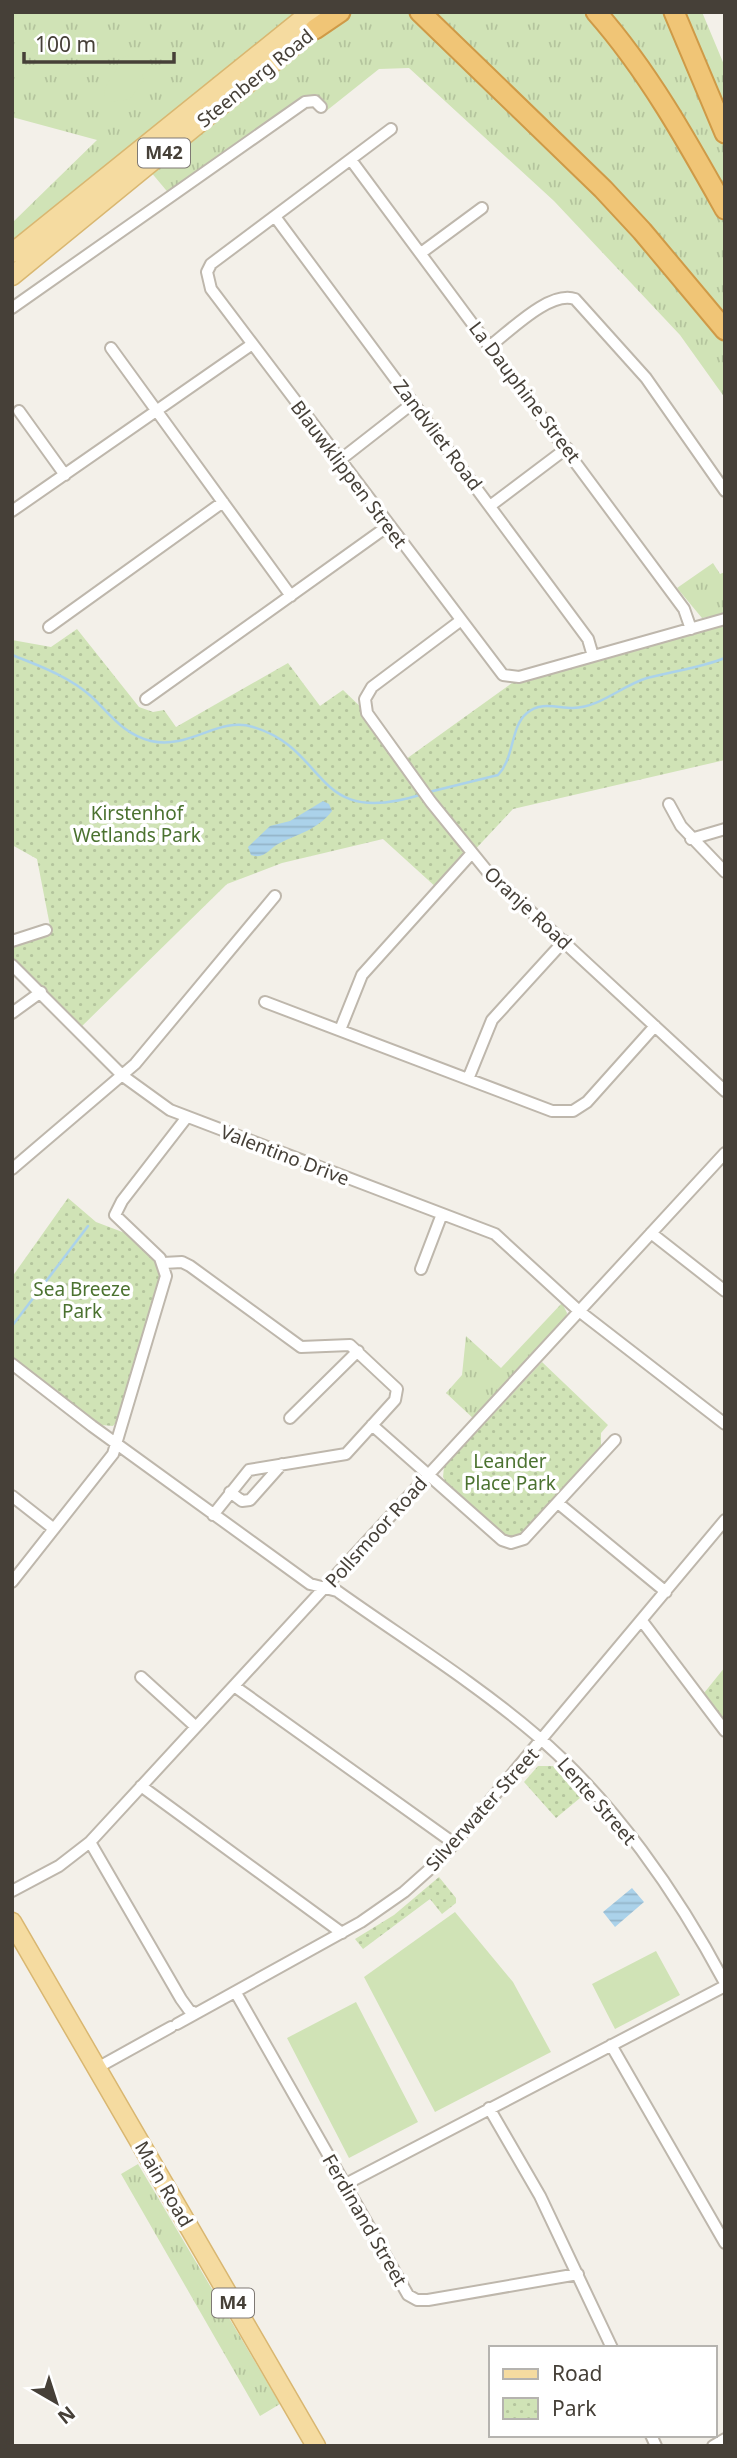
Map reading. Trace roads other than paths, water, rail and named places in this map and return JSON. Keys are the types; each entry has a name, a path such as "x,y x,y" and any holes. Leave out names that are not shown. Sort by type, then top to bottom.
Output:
{"highway":[{"path":"313,21 337,12"},
{"path":"413,12 435,28"},
{"path":"420,12 603,189 642,230 725,330"},
{"path":"596,12 679,128 725,209"},
{"path":"674,12 725,133"}],"main road":[{"name":"Steenberg Road","path":"12,253 313,21"},
{"name":"Steenberg Road","path":"12,276 313,21"},
{"name":"Main Road","path":"12,1922 316,2446"}],"street":[{"path":"12,308 304,102 315,101 321,107"},
{"path":"276,218 391,129"},
{"name":"La Dauphine Street","path":"351,160 684,609 691,629"},
{"path":"421,253 481,208"},
{"name":"Blauwklippen Street","path":"276,218 211,264 207,272 211,289 251,345 497,671 507,677 519,677 593,656"},
{"name":"Zandvliet Road","path":"276,218 588,639 593,656"},
{"path":"490,346 548,302 566,296 575,299 646,378 725,491"},
{"path":"12,512 251,345"},
{"path":"111,348 291,596"},
{"path":"340,460 413,403"},
{"path":"19,411 65,475"},
{"path":"490,506 567,448"},
{"path":"49,627 223,502"},
{"path":"146,699 388,526"},
{"path":"593,656 725,619"},
{"name":"Oranje Road","path":"460,621 372,687 365,699 367,713 471,854 725,1091"},
{"path":"669,803 691,839 725,872"},
{"path":"691,839 725,829"},
{"path":"340,1030 362,975 471,854"},
{"path":"12,1169 52,1132 123,1076 262,916 275,896"},
{"path":"12,941 46,930"},
{"path":"468,1079 492,1020 564,942"},
{"name":"Valentino Drive","path":"12,965 123,1076 170,1110 495,1234 579,1311 725,1424"},
{"path":"12,1013 41,992"},
{"path":"265,1002 552,1111 573,1111 587,1102 655,1026"},
{"path":"12,1582 113,1454 165,1283 163,1263 115,1215 122,1201 187,1117"},
{"name":"Pollsmoor Road","path":"12,1891 59,1866 90,1842 725,1153"},
{"path":"421,1269 442,1214"},
{"path":"651,1233 725,1291"},
{"path":"163,1263 182,1262 190,1266 301,1347 346,1344 358,1351 397,1389 395,1400 346,1454 249,1470 213,1515"},
{"path":"290,1418 358,1351"},
{"name":"Lente Street","path":"12,1364 116,1444 310,1584 337,1591 543,1741 573,1770 633,1842 725,1984"},
{"path":"372,1425 502,1540 510,1543 524,1539 615,1440"},
{"path":"230,1492 242,1501 250,1500 282,1464"},
{"path":"12,1496 54,1529"},
{"path":"558,1503 666,1592"},
{"name":"Silverwater Street","path":"97,2068 342,1933 404,1892 455,1844 724,1521"},
{"path":"642,1621 725,1731"},
{"path":"141,1677 196,1727"},
{"path":"234,1686 455,1844"},
{"path":"141,1786 324,1917 342,1933"},
{"path":"90,1842 181,1999 189,2010 195,2013"},
{"path":"344,2185 725,1984"},
{"name":"Ferdinand Street","path":"236,1993 403,2290 417,2300 578,2274"},
{"path":"611,2045 725,2243"},
{"path":"489,2108 540,2196 611,2346"},
{"path":"713,2446 725,2440"}],"water":[{"path":"323,801 329,804 332,811 320,823 276,845 263,855 251,855 248,847 270,826 290,821"},
{"path":"632,1888 644,1902 615,1927 603,1912"}],"waterway":[{"path":"12,655 74,684 92,697 125,729 141,738 165,743 228,726 253,727 278,738 297,752 325,783 341,795 360,802 387,802 423,794"},
{"path":"429,792 498,775 507,760 518,726 532,709 543,706 583,707 647,678 725,658"},
{"path":"12,1326 88,1226"}],"park label":[{"name":"Kirstenhof Wetlands Park","path":"137,824"},
{"name":"Sea Breeze Park","path":"82,1300"},
{"name":"Leander Place Park","path":"510,1472"}]}
